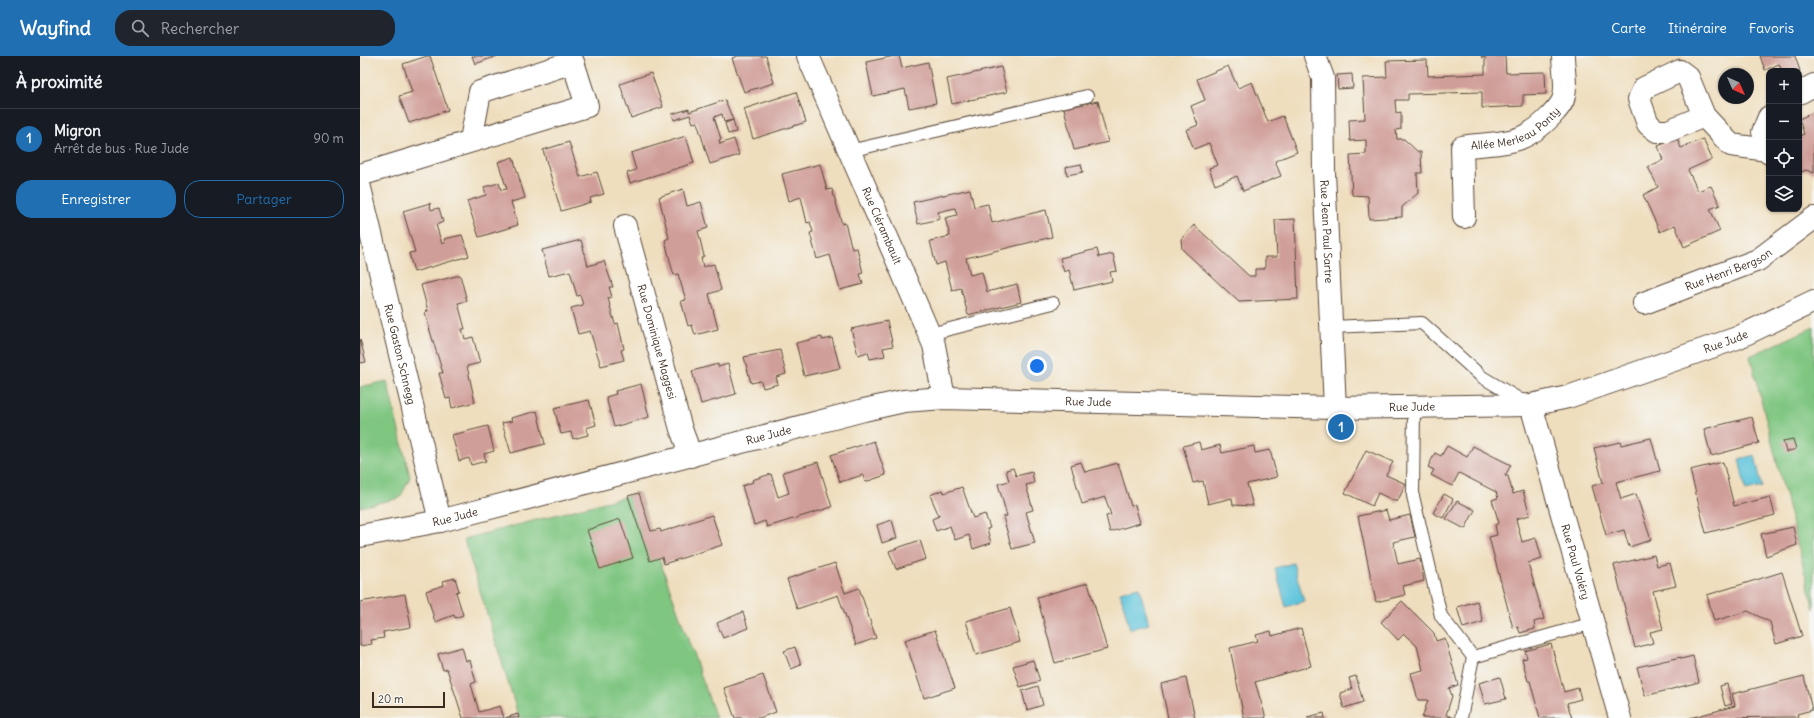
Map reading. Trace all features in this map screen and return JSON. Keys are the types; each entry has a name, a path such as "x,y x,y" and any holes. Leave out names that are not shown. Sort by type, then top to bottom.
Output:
{"street":[{"name":"Rue Clérambault","path":"808,56 930,334 934,345 944,398"},
{"name":"Rue Jean Paul Sartre","path":"1315,56 1323,78 1324,172 1335,408"},
{"name":"Allée Merleau Ponty","path":"1464,217 1462,147 1501,144 1518,140 1537,130 1559,107 1564,96 1563,56"},
{"path":"360,175 587,106 573,62 480,92 472,140"},
{"path":"1802,91 1814,85"},
{"path":"1704,116 1731,145 1766,151"},
{"path":"1766,124 1763,132 1766,143"},
{"name":"Rue Gaston Schnegg","path":"360,188 440,521"},
{"name":"Rue Henri Bergson","path":"1644,303 1758,260 1808,222"},
{"name":"Rue Dominique Maggesi","path":"625,226 681,429 691,456"},
{"name":"Rue Jude","path":"360,536 440,521 864,410 904,401 944,398 1335,408 1531,406 1568,397 1737,338 1814,301"},
{"name":"Rue Paul Valéry","path":"1531,406 1620,718"}],"lane":[{"path":"849,151 1087,96"},
{"path":"930,334 1053,303"},
{"path":"1331,327 1422,323 1482,377 1531,406"},
{"path":"1414,407 1413,496 1441,616 1473,657 1461,718"},
{"path":"1473,657 1593,623"}],"green space":[{"path":"1814,327 1814,609 1750,356"},
{"path":"387,381 410,477 400,498 360,507 360,387"},
{"path":"639,493 659,558 716,718 519,718 464,539"}],"water":[{"path":"1755,455 1762,487 1746,491 1739,459"},
{"path":"1293,563 1304,601 1286,607 1275,568"},
{"path":"1139,587 1149,624 1130,629 1120,592"}],"building":[{"path":"430,56 448,110 409,123 399,96 412,92 403,64"},
{"path":"472,56 497,56 475,64"},
{"path":"738,56 766,56 774,83 744,92 732,58"},
{"path":"899,56 902,68 928,62 936,103 909,108 905,89 873,96 866,62"},
{"path":"1481,56 1505,56 1506,73 1545,72 1546,94 1523,95 1523,106 1482,108 1482,92 1408,94 1408,100 1395,100 1396,113 1401,112 1401,129 1396,130 1397,139 1404,139 1418,152 1421,152 1422,173 1417,173 1418,193 1402,207 1402,217 1369,219 1368,196 1352,195 1350,155 1366,154 1366,140 1350,141 1349,120 1365,119 1363,78 1387,77 1386,61 1427,60 1428,76 1485,74 1485,57 1482,58"},
{"path":"1760,56 1795,56 1799,68 1781,68 1779,64 1766,68 1765,70"},
{"path":"1228,66 1238,88 1252,82 1268,122 1283,116 1297,152 1275,161 1281,176 1243,191 1237,176 1215,185 1209,168 1218,165 1209,143 1194,149 1186,130 1198,125 1191,106 1205,100 1197,79"},
{"path":"1001,67 1007,92 952,104 947,79"},
{"path":"651,73 663,107 631,118 620,84"},
{"path":"1352,74 1353,88 1338,89 1337,75"},
{"path":"796,92 806,122 753,139 744,109"},
{"path":"725,100 733,120 724,122 722,114 714,117 721,139 719,140 720,144 734,139 739,155 710,164 697,122 693,123 690,115 674,120 672,114 689,109 689,112"},
{"path":"1098,101 1108,142 1074,150 1064,108"},
{"path":"1814,112 1814,173 1806,170 1802,172 1802,135 1804,134 1802,128 1802,118"},
{"path":"733,120 736,132 728,134 725,123"},
{"path":"686,136 694,163 630,183 627,173 636,170 631,153"},
{"path":"1677,138 1681,148 1703,139 1712,159 1688,170 1698,191 1711,186 1720,205 1710,209 1720,231 1684,247 1675,225 1660,232 1643,195 1658,187 1648,167 1663,160 1658,146"},
{"path":"569,142 580,177 597,172 604,194 590,198 591,202 561,211 543,150"},
{"path":"513,157 525,198 511,202 518,225 479,237 467,201 486,195 484,187 499,183 501,190 507,189 498,162"},
{"path":"820,164 827,190 832,189 842,224 845,223 852,249 857,248 863,273 860,274 863,284 840,290 830,255 817,259 810,233 813,232 810,222 807,223 801,197 789,201 782,174"},
{"path":"1081,164 1083,172 1067,175 1066,167"},
{"path":"683,189 687,206 701,202 708,228 698,231 704,256 701,258 703,267 714,264 721,290 709,294 718,329 695,335 692,325 688,326 681,301 686,300 678,274 674,275 671,265 665,240 669,238 659,197"},
{"path":"970,189 974,207 988,204 992,223 1046,210 1052,237 966,258 970,275 982,272 987,292 1017,284 1021,302 968,315 961,288 952,290 945,262 936,265 930,241 950,236 945,218 957,215 955,208 938,212 940,219 918,224 913,202"},
{"path":"430,203 431,210 439,208 443,222 436,225 442,244 445,243 444,239 462,235 469,256 414,272 409,253 415,252 403,211"},
{"path":"1295,219 1298,299 1239,302 1182,249 1181,239 1194,225 1249,276 1255,276 1255,269 1265,269 1265,257 1277,257 1275,220"},
{"path":"581,240 588,266 604,261 613,287 609,287 612,297 608,298 615,324 618,323 624,349 621,350 624,360 601,366 590,331 578,334 571,308 583,305 580,295 577,296 570,271 549,276 542,250"},
{"path":"1097,249 1099,257 1113,254 1117,271 1110,272 1112,281 1074,290 1069,270 1064,272 1060,258"},
{"path":"460,275 467,301 458,303 465,329 462,329 465,339 473,337 480,363 467,366 475,402 452,408 450,398 446,399 439,373 443,373 425,312 428,311 421,285"},
{"path":"887,321 893,346 883,348 885,356 870,359 868,352 858,355 851,329"},
{"path":"822,337 822,340 832,338 840,368 804,376 796,343"},
{"path":"360,339 366,362 360,363"},
{"path":"780,350 786,374 776,377 778,384 763,388 761,381 751,383 744,357"},
{"path":"718,364 718,367 728,364 736,394 701,404 692,371"},
{"path":"641,384 649,417 614,427 606,397 616,394 615,391"},
{"path":"589,400 596,425 586,428 588,435 573,439 571,432 561,434 554,408"},
{"path":"537,411 545,444 511,453 502,423 512,421 511,418"},
{"path":"1752,417 1759,443 1711,456 1704,429"},
{"path":"488,426 494,451 484,454 486,461 471,465 469,458 459,461 452,435"},
{"path":"1651,438 1660,471 1616,482 1621,499 1636,494 1651,540 1629,547 1624,530 1606,535 1592,486 1603,483 1594,448 1620,442 1621,445"},
{"path":"1793,439 1796,449 1786,452 1783,441"},
{"path":"874,441 886,475 865,482 863,475 840,482 831,455"},
{"path":"1199,442 1201,450 1220,445 1222,453 1254,446 1255,453 1270,450 1277,477 1247,484 1253,506 1233,505 1232,498 1208,504 1203,481 1193,483 1183,446"},
{"path":"1447,446 1467,457 1473,446 1511,465 1505,476 1508,476 1513,494 1523,491 1530,515 1516,519 1522,542 1536,538 1542,559 1528,563 1544,619 1534,622 1535,629 1520,633 1518,627 1513,628 1489,537 1497,535 1495,525 1499,523 1492,500 1498,498 1496,492 1459,473 1452,486 1431,475 1434,470 1428,467 1435,453 1441,456"},
{"path":"1366,450 1393,462 1386,475 1406,484 1397,502 1378,493 1372,506 1345,493"},
{"path":"818,462 832,507 767,527 765,521 754,525 742,486 753,482 752,480 771,474 778,497 789,493 783,472"},
{"path":"1081,462 1085,472 1118,463 1131,506 1135,505 1140,523 1110,532 1106,516 1111,515 1105,497 1082,504 1071,465"},
{"path":"1723,462 1734,506 1770,497 1775,515 1706,533 1690,470"},
{"path":"1013,468 1016,476 1032,472 1034,483 1026,485 1033,510 1026,512 1035,543 1012,549 1003,517 1007,516 998,484 1009,481 1006,470"},
{"path":"962,487 973,518 985,514 990,528 987,529 991,543 973,549 969,535 955,540 950,526 936,531 932,519 939,516 930,495 943,490 944,493"},
{"path":"639,493 651,531 660,529 661,532 712,515 722,545 664,564 662,557 650,561 628,496"},
{"path":"1444,494 1453,499 1443,518 1433,513"},
{"path":"1457,501 1475,510 1465,529 1446,519"},
{"path":"1386,510 1389,520 1410,515 1415,537 1393,542 1398,564 1420,559 1424,581 1403,586 1405,595 1376,602 1358,516"},
{"path":"620,519 633,558 600,569 587,530"},
{"path":"892,520 897,538 882,543 877,525"},
{"path":"1793,527 1797,545 1766,556 1761,534"},
{"path":"920,540 926,559 896,569 889,551"},
{"path":"1654,555 1657,566 1670,563 1676,586 1653,591 1663,629 1650,632 1653,643 1635,648 1614,565"},
{"path":"835,563 845,593 859,588 876,638 856,645 838,595 797,609 787,579"},
{"path":"1782,572 1802,636 1776,644 1770,622 1748,611 1714,621 1707,595"},
{"path":"455,578 459,591 456,592 463,615 455,618 454,615 435,622 426,591 444,585 443,581"},
{"path":"1088,583 1107,649 1055,663 1037,597"},
{"path":"405,594 411,627 383,632 384,638 371,640 372,644 360,646 360,602"},
{"path":"1402,601 1434,633 1436,641 1445,638 1458,685 1449,688 1452,696 1446,715 1455,718 1422,718 1428,700 1418,700 1411,673 1423,670 1417,646 1404,634 1398,640 1381,622"},
{"path":"1477,601 1483,622 1463,628 1457,607"},
{"path":"1010,608 1020,642 976,655 966,621"},
{"path":"743,612 748,628 723,638 717,623"},
{"path":"1301,628 1311,666 1255,682 1266,718 1244,718 1230,648 1258,641 1256,635 1271,631 1272,636"},
{"path":"935,630 955,688 924,698 905,640"},
{"path":"1551,644 1564,692 1578,688 1581,699 1567,703 1572,718 1540,718 1530,681 1528,681 1522,659 1527,658 1525,651"},
{"path":"462,647 466,661 470,660 476,682 471,684 479,712 500,706 504,718 463,718 447,669 443,670 438,654"},
{"path":"795,647 801,665 791,669 784,651"},
{"path":"1693,656 1699,682 1645,696 1637,667 1681,657 1681,659"},
{"path":"1033,660 1040,681 1020,687 1013,666"},
{"path":"763,675 776,712 759,718 735,718 724,688"},
{"path":"1356,676 1363,702 1344,708 1340,693 1352,689 1349,678"},
{"path":"1804,676 1812,710 1797,714 1798,717 1690,718 1735,706 1732,694"},
{"path":"1500,677 1506,699 1485,704 1479,683"},
{"path":"1186,678 1195,718 1168,718 1161,684"},
{"path":"1727,684 1732,704 1725,706 1720,686"},
{"path":"1038,686 1043,705 1027,710 1022,691"},
{"path":"1324,713 1325,718 1307,718 1307,717"},
{"path":"518,714 519,718 505,718"}],"place":[{"name":"Migron","path":"1341,427"}]}
